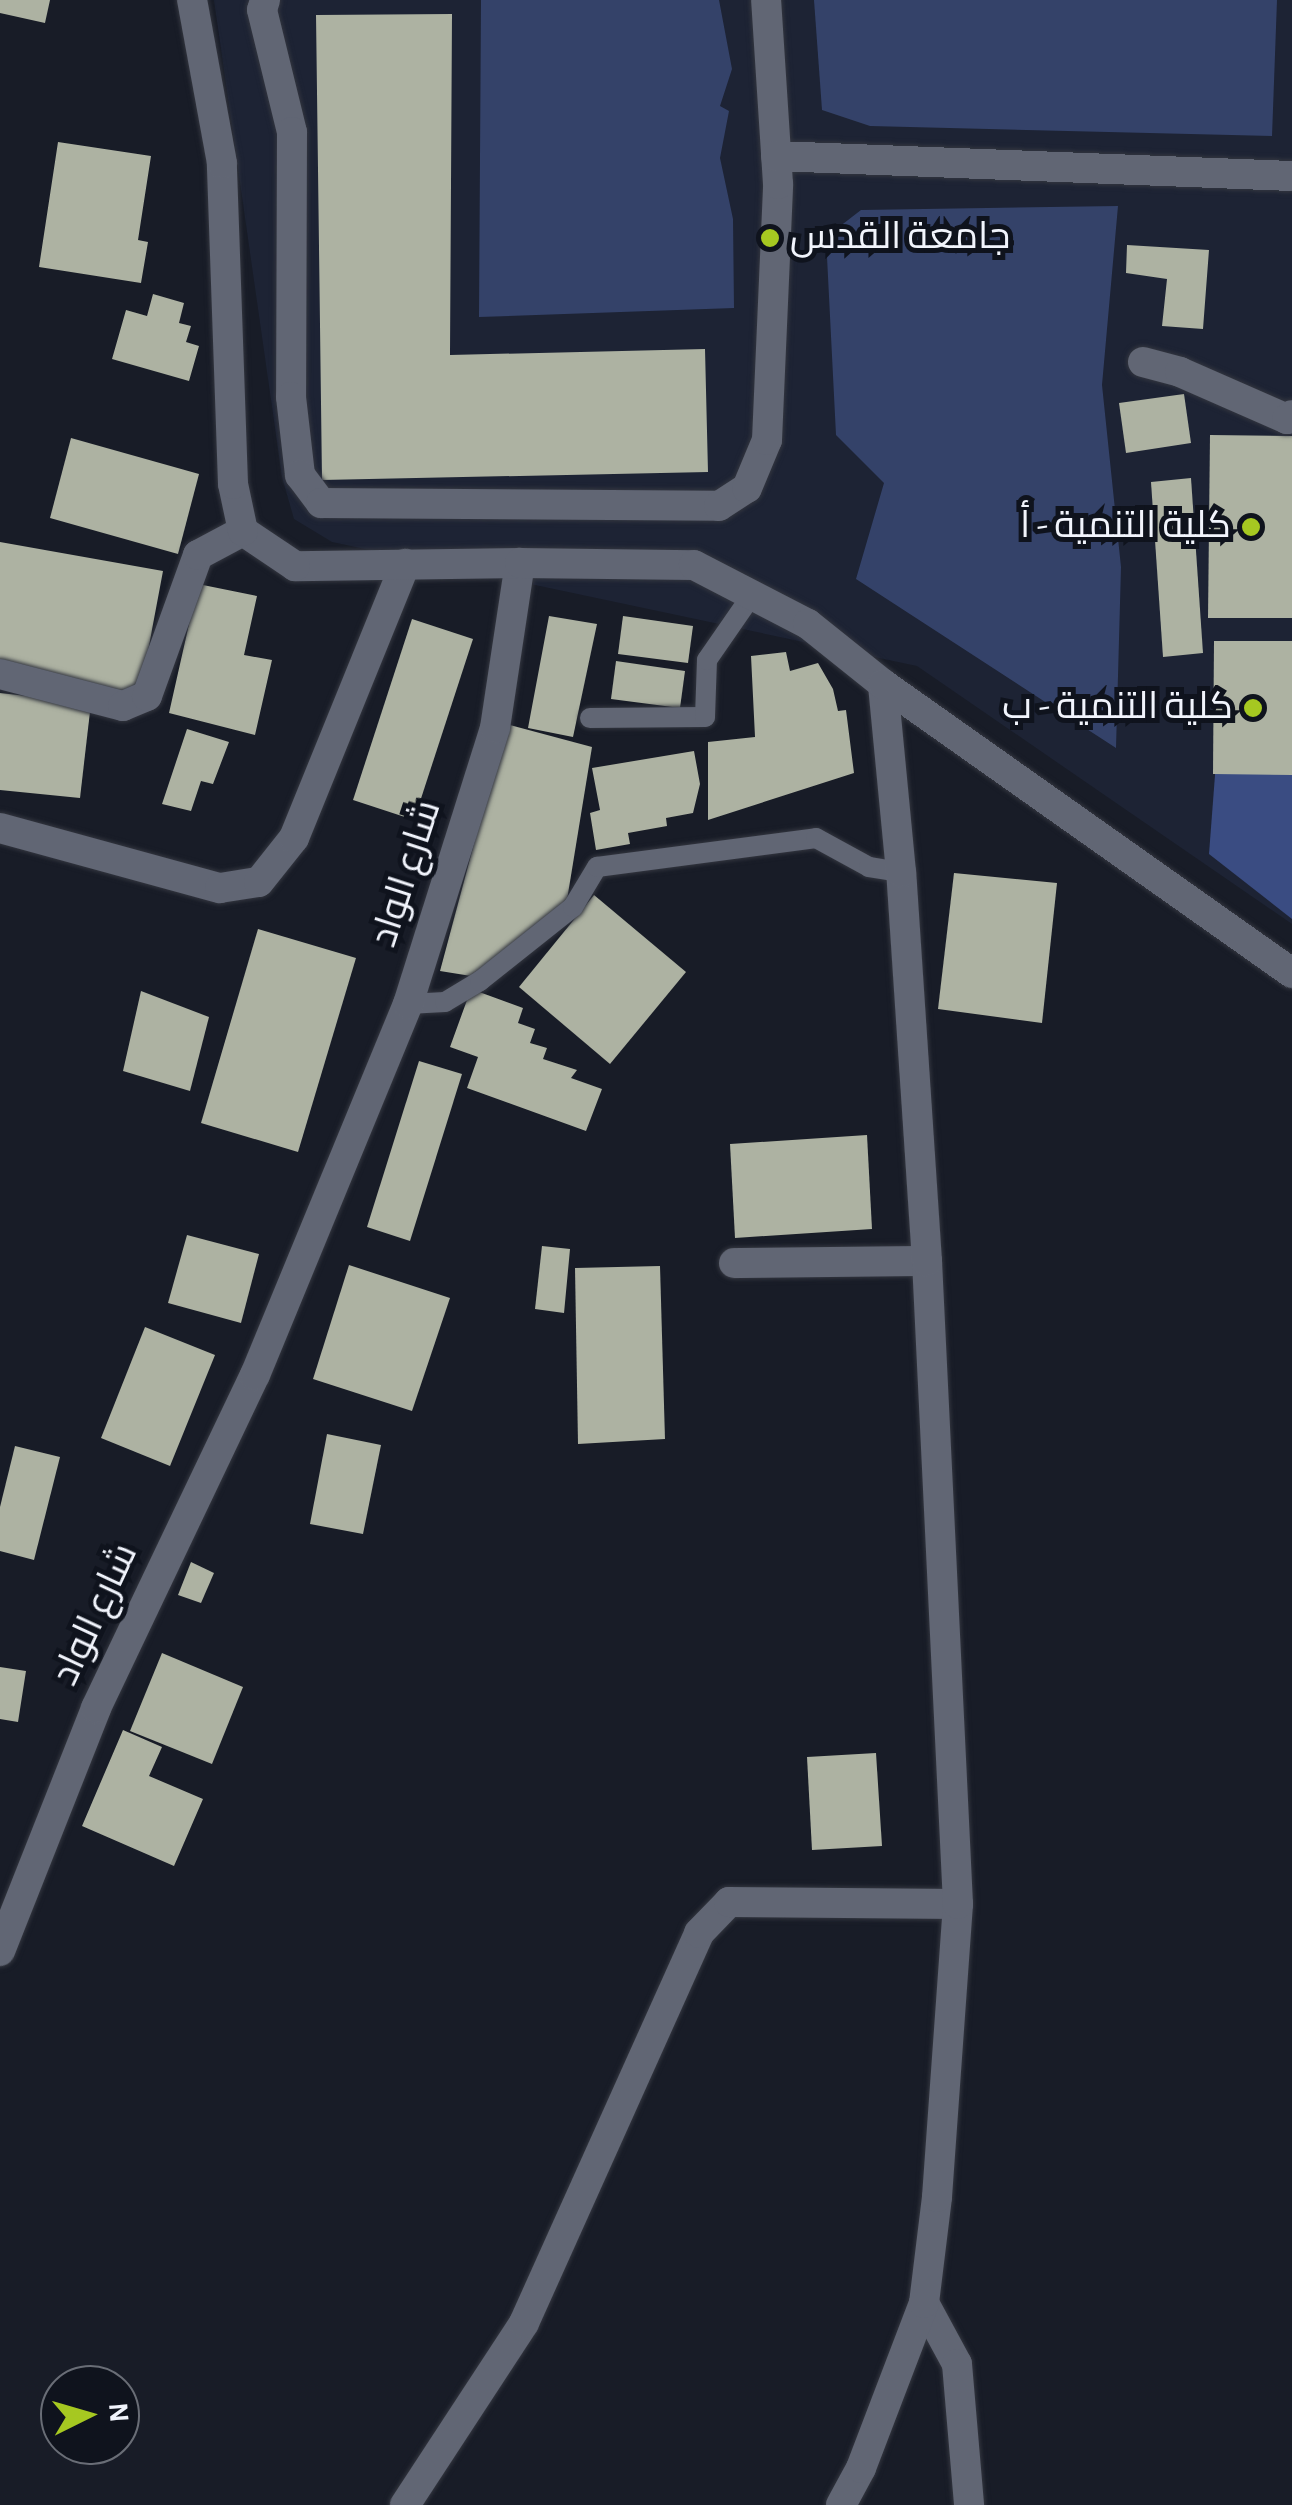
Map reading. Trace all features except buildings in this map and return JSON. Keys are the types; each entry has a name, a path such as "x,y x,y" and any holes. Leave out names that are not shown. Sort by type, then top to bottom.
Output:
{"street":[{"path":"192,0 222,163 233,484 243,531 295,566 694,566 808,624 883,684 1292,973"},
{"path":"266,0 262,10 292,132 291,397 300,475 320,503 719,506 747,488 767,440 776,156 766,0"},
{"path":"776,156 1292,176"},
{"path":"1143,362 1180,372 1287,419 1292,415"},
{"path":"0,674 123,706 148,696 198,555 243,531"},
{"name":"شارع الواد","path":"0,1951 96,1708 255,1374 408,1004 495,728 520,563"},
{"path":"0,828 220,888 259,882 294,838 405,564"},
{"path":"840,2505 861,2468 924,2303 937,2198 958,1904 926,1261 901,872 883,684"},
{"path":"734,1264 926,1261"},
{"path":"405,2505 524,2322 699,1933 729,1902 958,1904"},
{"path":"924,2303 956,2364 970,2505"}],"lane":[{"path":"590,718 705,717 707,660 752,595"},
{"path":"408,1004 445,1002 480,981 572,906 596,867 816,838 870,866 901,872"}],"shaded area":[{"name":"جامعة القدس","path":"214,0 1292,0 1292,924 917,666 332,542 294,519 282,477"},
{"path":"481,0 719,0 732,69 720,106 729,111 720,158 733,219 734,308 479,317"},
{"path":"814,0 1277,0 1272,136 870,126 822,110"},
{"path":"1118,206 1102,385 1121,567 1116,748 856,579 884,483 836,435 826,237 861,210"},
{"path":"1216,762 1292,769 1292,919 1209,854"}],"place":[{"name":"جامعة القدس","path":"770,238"},
{"name":"كلية التنمية - أ","path":"1251,527"},
{"name":"كلية التنمية - ب","path":"1253,708"}]}
